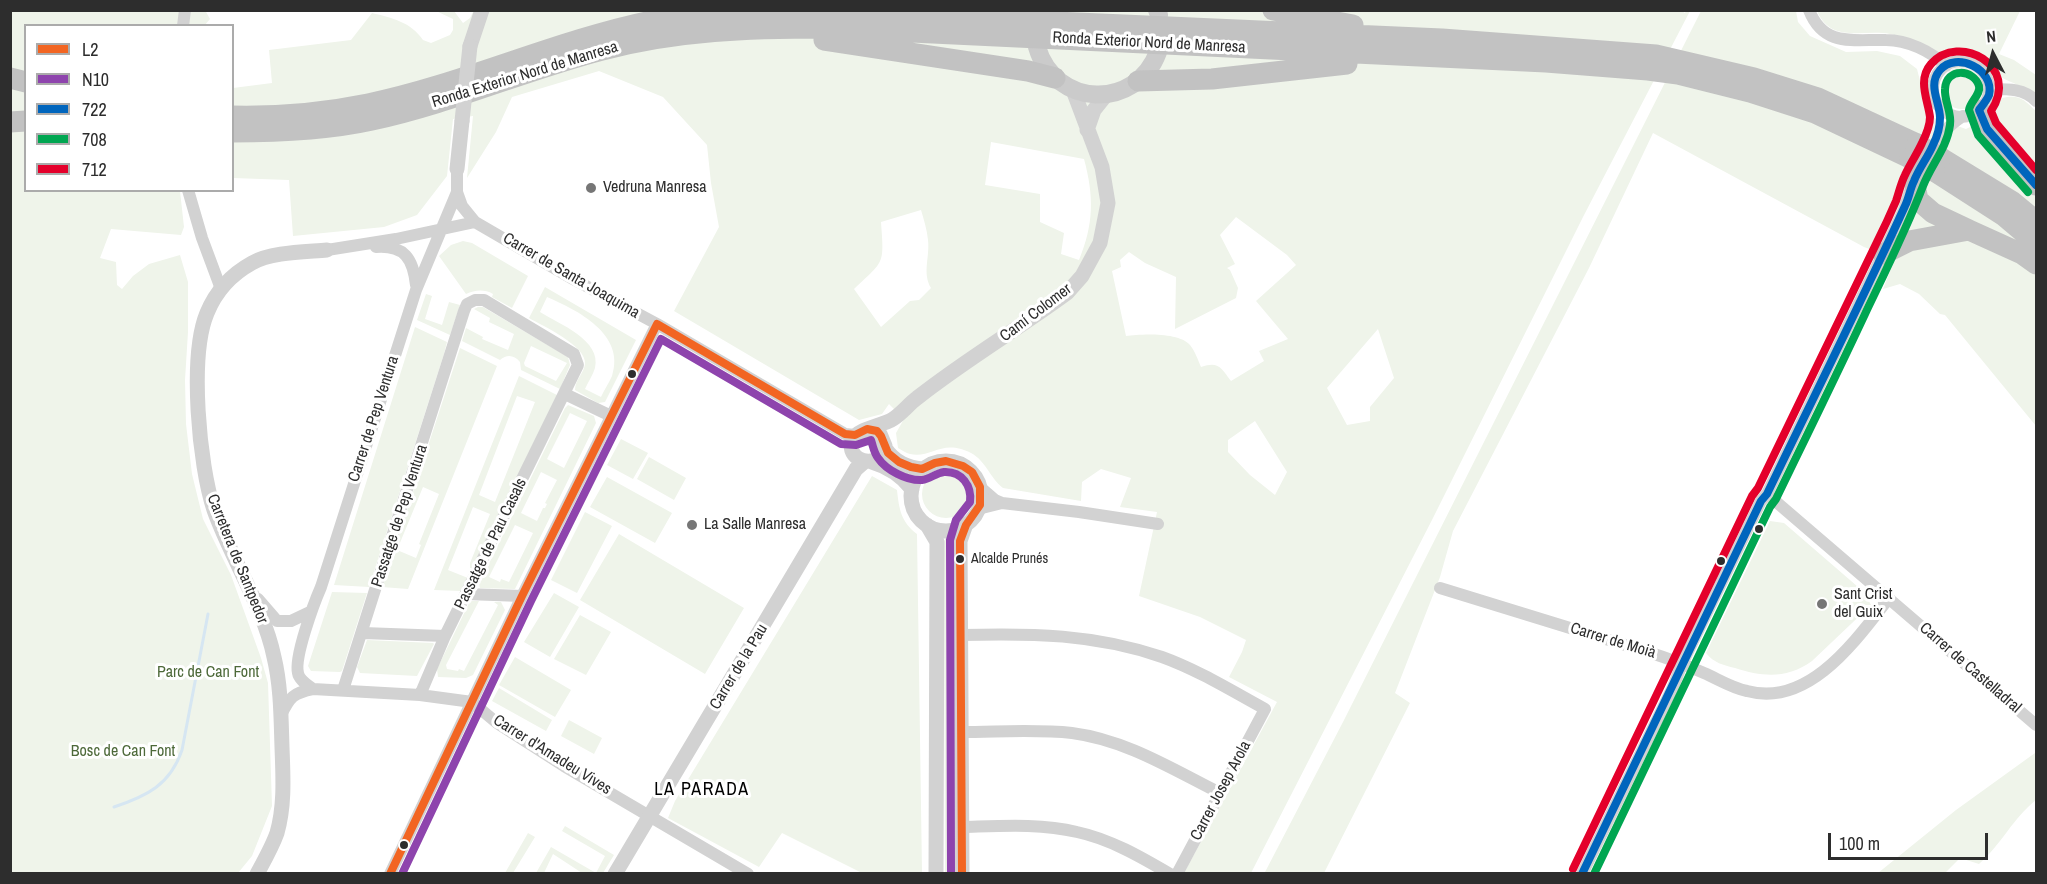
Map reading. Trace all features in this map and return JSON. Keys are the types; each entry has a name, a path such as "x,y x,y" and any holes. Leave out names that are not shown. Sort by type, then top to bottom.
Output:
{"highway":[{"path":"1273,10 1409,38"},
{"name":"Ronda Exterior Nord de Manresa","path":"234,132 296,130 372,120 470,93 555,63 605,49 698,32 742,17 828,12 1409,38 1545,46 1754,78 1818,98 1928,154 2013,202 2037,220"},
{"name":"Ronda Exterior Nord de Manresa","path":"234,116 295,114 367,104 419,91 598,34 652,21 694,15 742,17 827,28 1546,62 1652,62"},
{"path":"742,17 1055,78"},
{"path":"1138,81 1212,79 1336,64 1454,58"},
{"path":"1971,113 2037,184"},
{"name":"Ronda Exterior Nord de Manresa","path":"1928,154 2037,243"},
{"path":"1914,180 1918,200 1933,213 2022,254 2037,264"},
{"path":"1883,255 1909,241 1970,230"}],"main road":[{"path":"1037,47 1044,64 1055,78 1073,90 1106,95 1123,90 1138,81 1150,68 1158,52"}],"street":[{"path":"441,228 457,192 457,169 470,46 482,10"},
{"path":"1809,10 1818,27 1837,38 1861,41 1888,39 1923,49 1946,66"},
{"path":"1582,873 1761,501 1767,494 1883,255 1904,210 1914,180 1928,154 1948,126 1971,113 1986,101 1989,89 1983,72 1972,63 1959,61 1946,66 1939,73 1935,81 1934,96 1947,113 1971,113"},
{"path":"1989,89 2009,88 2031,95 2037,101"},
{"name":"Camí Colomer","path":"862,432 893,419 917,398 1067,293 1082,276 1100,243 1108,203 1102,167 1086,130 1073,90"},
{"path":"1086,130 1094,110 1106,95"},
{"path":"1928,154 1940,120 1938,104"},
{"path":"189,192 221,289"},
{"name":"Carrer de Santa Joaquima","path":"457,192 462,206 476,222 845,434 862,432"},
{"path":"441,228 476,222"},
{"name":"Carretera de Santpedor","path":"257,873 277,833 282,802 281,716 274,655 214,509 206,479 198,388 201,333 207,314 221,289 233,276 260,259 396,239 441,228"},
{"name":"Carrer de Pep Ventura","path":"313,689 301,679 297,670 310,612 321,587 416,290 441,228"},
{"name":"Carretera de Santpedor","path":"327,250 385,246 399,251 411,261 416,290"},
{"name":"Passatge de Pep Ventura","path":"343,690 467,304 475,300 484,300 574,354 578,365 565,394"},
{"path":"390,873 522,596 657,324"},
{"path":"565,394 611,416"},
{"name":"Passatge de Pau Casals","path":"420,695 445,636 565,394"},
{"path":"868,462 879,458 893,419"},
{"path":"912,489 902,477 883,465 857,458 853,452 852,442 862,432 880,434 890,456 900,464 924,469"},
{"name":"Carrer de la Pau","path":"615,873 856,469 868,462"},
{"path":"936,873 937,542 914,509 912,489 916,478 924,469 938,462 957,463 970,471 980,487 1002,503"},
{"path":"927,525 953,530 966,524 978,509 980,487"},
{"name":"Carrer de Castelladral","path":"1767,494 2037,725"},
{"path":"978,509 1002,503 1158,524"},
{"path":"962,873 960,541 966,524"},
{"path":"245,581 272,618 277,621 291,621 310,612"},
{"name":"Carrer de Moià","path":"1440,588 1682,664 1746,691 1768,695 1786,691 1818,676 1853,644 1889,598"},
{"path":"466,594 522,596"},
{"path":"363,633 445,636"},
{"name":"Carrer Josep Arola","path":"961,635 1029,633 1079,637 1115,643 1163,658 1210,679 1265,709 1177,873"},
{"path":"281,716 294,695 313,689 420,695 472,702"},
{"name":"Carrer d'Amadeu Vives","path":"472,702 497,723 554,760 748,873"},
{"path":"961,732 1053,732 1090,737 1152,758 1220,793"},
{"path":"962,827 1019,826 1077,832 1098,838 1139,856 1170,873"}],"green space":[{"path":"205,10 210,19 206,24 24,24 24,192 180,192 184,227 181,235 111,229 100,258 116,262 117,285 122,289 133,276 149,264 180,255 188,282 185,380 186,424 192,474 203,519 231,575 268,683 272,806 252,856 238,873 11,873 10,11"},
{"path":"434,10 454,11 463,23 470,18 474,10 1680,10 1685,13 1690,11 1583,217 1433,518 1251,873 1184,873 1277,702 1229,677 1246,640 1200,617 1139,596 1157,512 1120,507 1131,478 1101,469 1082,482 1081,501 1003,488 976,456 961,449 944,448 917,455 907,453 898,448 896,433 904,419 889,404 882,414 859,420 674,311 719,227 707,145 663,97 599,71 512,97 496,132 467,178 473,116 453,119 447,176 417,215 384,227 293,236 289,180 234,178 234,88 272,83 269,50 351,40 372,13 407,25 423,40 431,43 450,35 453,30 453,19","holes":["991,142 1084,159 1090,185 1091,210 1088,234 1079,260 1061,254 1064,233 1040,222 1040,194 985,185","921,210 928,236 927,277 931,288 919,300 910,301 881,327 854,289 880,261 882,254 881,222","1236,217 1287,255 1296,265 1256,301 1288,339 1259,351 1264,361 1231,381 1216,365 1201,367 1190,345 1185,341 1160,335 1126,336 1112,271 1121,267 1120,260 1129,252 1145,263 1176,277 1175,329 1236,298 1238,288 1227,268 1235,264 1220,235","1378,329 1394,378 1370,407 1370,421 1347,425 1327,388","1255,421 1287,472 1275,495 1250,475 1228,452 1228,440"]},
{"path":"1701,11 1796,11 1798,22 1810,36 1846,52 1877,51 1900,56 1917,69 1929,116 1966,129 1994,115 1996,106 2002,98 2021,99 2036,111 2036,426 1945,315 1940,314 1919,294 1900,284 1883,289 1895,259 1864,247 1653,133 1589,268 1453,531 1440,577 1395,693 1410,703 1324,873 1264,874 1343,722"},
{"path":"1817,11 2020,11 1999,54 2014,60 2036,75 2036,93 1999,76 1977,58 1946,55 1897,35 1839,31 1823,21"},
{"path":"1962,67 1977,73 1983,88 1977,103 1962,109 1947,103 1941,88 1947,73"},
{"path":"463,241 472,243 528,276 512,308 486,291 466,294 439,256 451,245"},
{"path":"545,287 636,340 605,402 598,403 575,390 585,364 584,357 579,350 563,337 529,318","holes":["547,297 572,309 596,326 612,348 614,361 612,376 601,397 585,389 595,368 592,349 577,334 540,312"]},
{"path":"426,294 432,296 425,319 442,325 449,302 460,305 450,335 417,320"},
{"path":"483,307 568,357 570,365 560,389 521,370 520,362 515,358 508,356 500,360 462,341 466,328 483,337 482,339 508,350 514,334 489,322 490,318 474,309","holes":["531,346 567,363 556,381 525,366 524,363"]},
{"path":"415,327 447,342 444,354 369,587 334,585"},
{"path":"460,348 497,366 408,589 382,587","holes":["423,487 439,494 419,544 421,545 416,558 397,550"]},
{"path":"519,376 557,395 470,573 470,563 490,514 473,507 448,570 468,578 461,591 434,590","holes":["517,396 535,402 495,502 479,495"]},
{"path":"568,405 594,416 596,423 515,589 480,588 479,584","holes":["570,413 587,421 564,468 547,459","541,472 557,480 537,521 521,513","515,525 533,533 509,582 501,579 500,582 489,577"]},
{"path":"621,439 648,453 633,479 607,465"},
{"path":"649,457 686,478 674,500 637,479"},
{"path":"941,470 951,470 963,477 970,489 970,499 963,511 951,518 941,518 926,507 922,499 922,489 933,474"},
{"path":"872,476 897,490 902,515 907,525 917,534 922,873 862,873 782,833 759,867 668,818 675,801"},
{"path":"607,477 672,513 655,543 590,507"},
{"path":"585,512 612,526 577,593 551,580"},
{"path":"1770,521 1784,523 1865,593 1871,605 1812,661 1793,671 1775,675 1727,666 1706,653"},
{"path":"619,534 744,608 705,674 580,600"},
{"path":"947,536 950,536 951,540 954,874 945,873 944,541"},
{"path":"332,592 367,593 342,671 311,671 308,666"},
{"path":"554,593 579,607 550,657 524,642"},
{"path":"470,601 479,601 446,665 447,669 464,671 498,605 494,602 501,602 505,610 473,675 466,678 438,677 437,669"},
{"path":"580,615 611,632 586,675 554,659"},
{"path":"367,640 434,644 417,676 360,673 357,667"},
{"path":"515,657 571,690 555,717 499,685"},
{"path":"499,688 552,720 546,731 492,701"},
{"path":"569,720 602,738 594,754 561,736"},
{"path":"2035,753 2036,800 2020,815 1994,849 1979,864 1960,858 1945,873 1878,873 1956,810"},
{"path":"565,826 614,855 603,873 596,873 605,856 562,831"},
{"path":"528,833 535,837 513,873 505,873"},
{"path":"551,847 596,873 582,873 553,854 544,873 536,873"}],"waterway":[{"path":"114,807 156,788 164,781 177,762 182,750 208,614"}],"transit line":[{"name":"712","path":"1573,869 1752,496 1848,304 1896,201 1905,175 1925,137 1930,117 1924,83 1931,64 1943,55 1956,52 1970,53 1983,59 1993,68 1998,80 1998,95 1991,111 1996,123 2036,170"},
{"name":"722","path":"1582,874 1761,501 1767,494 1854,314 1906,203 1916,176 1929,154 1939,128 1940,118 1934,88 1936,76 1940,70 1955,62 1964,63 1973,66 1986,77 1989,95 1979,110 1987,129 2036,185"},
{"name":"708","path":"1594,874 1895,251 1926,178 1946,141 1950,120 1945,89 1950,77 1961,73 1972,76 1976,80 1979,89 1969,110 1978,135 2028,192"},
{"name":"L2","path":"390,874 522,596 657,324 845,434 855,435 867,429 877,431 888,453 899,462 922,469 946,461 963,466 972,472 980,487 980,505 966,525 960,541 962,874"},
{"name":"N10","path":"402,874 531,601 661,339 841,444 856,445 871,440 878,458 897,474 910,479 922,480 950,472 965,481 969,490 970,502 956,520 950,540 951,874"}],"place":[{"name":"Vedruna Manresa","path":"591,188"},
{"name":"La Salle Manresa","path":"692,525"},
{"name":"Alcalde Prunés","path":"960,559"},
{"name":"Sant Crist del Guix","path":"1822,604"}],"district":[{"name":"LA PARADA","path":"702,790"}],"park label":[{"name":"Parc de Can Font","path":"208,673"},
{"name":"Bosc de Can Font","path":"123,752"}]}
